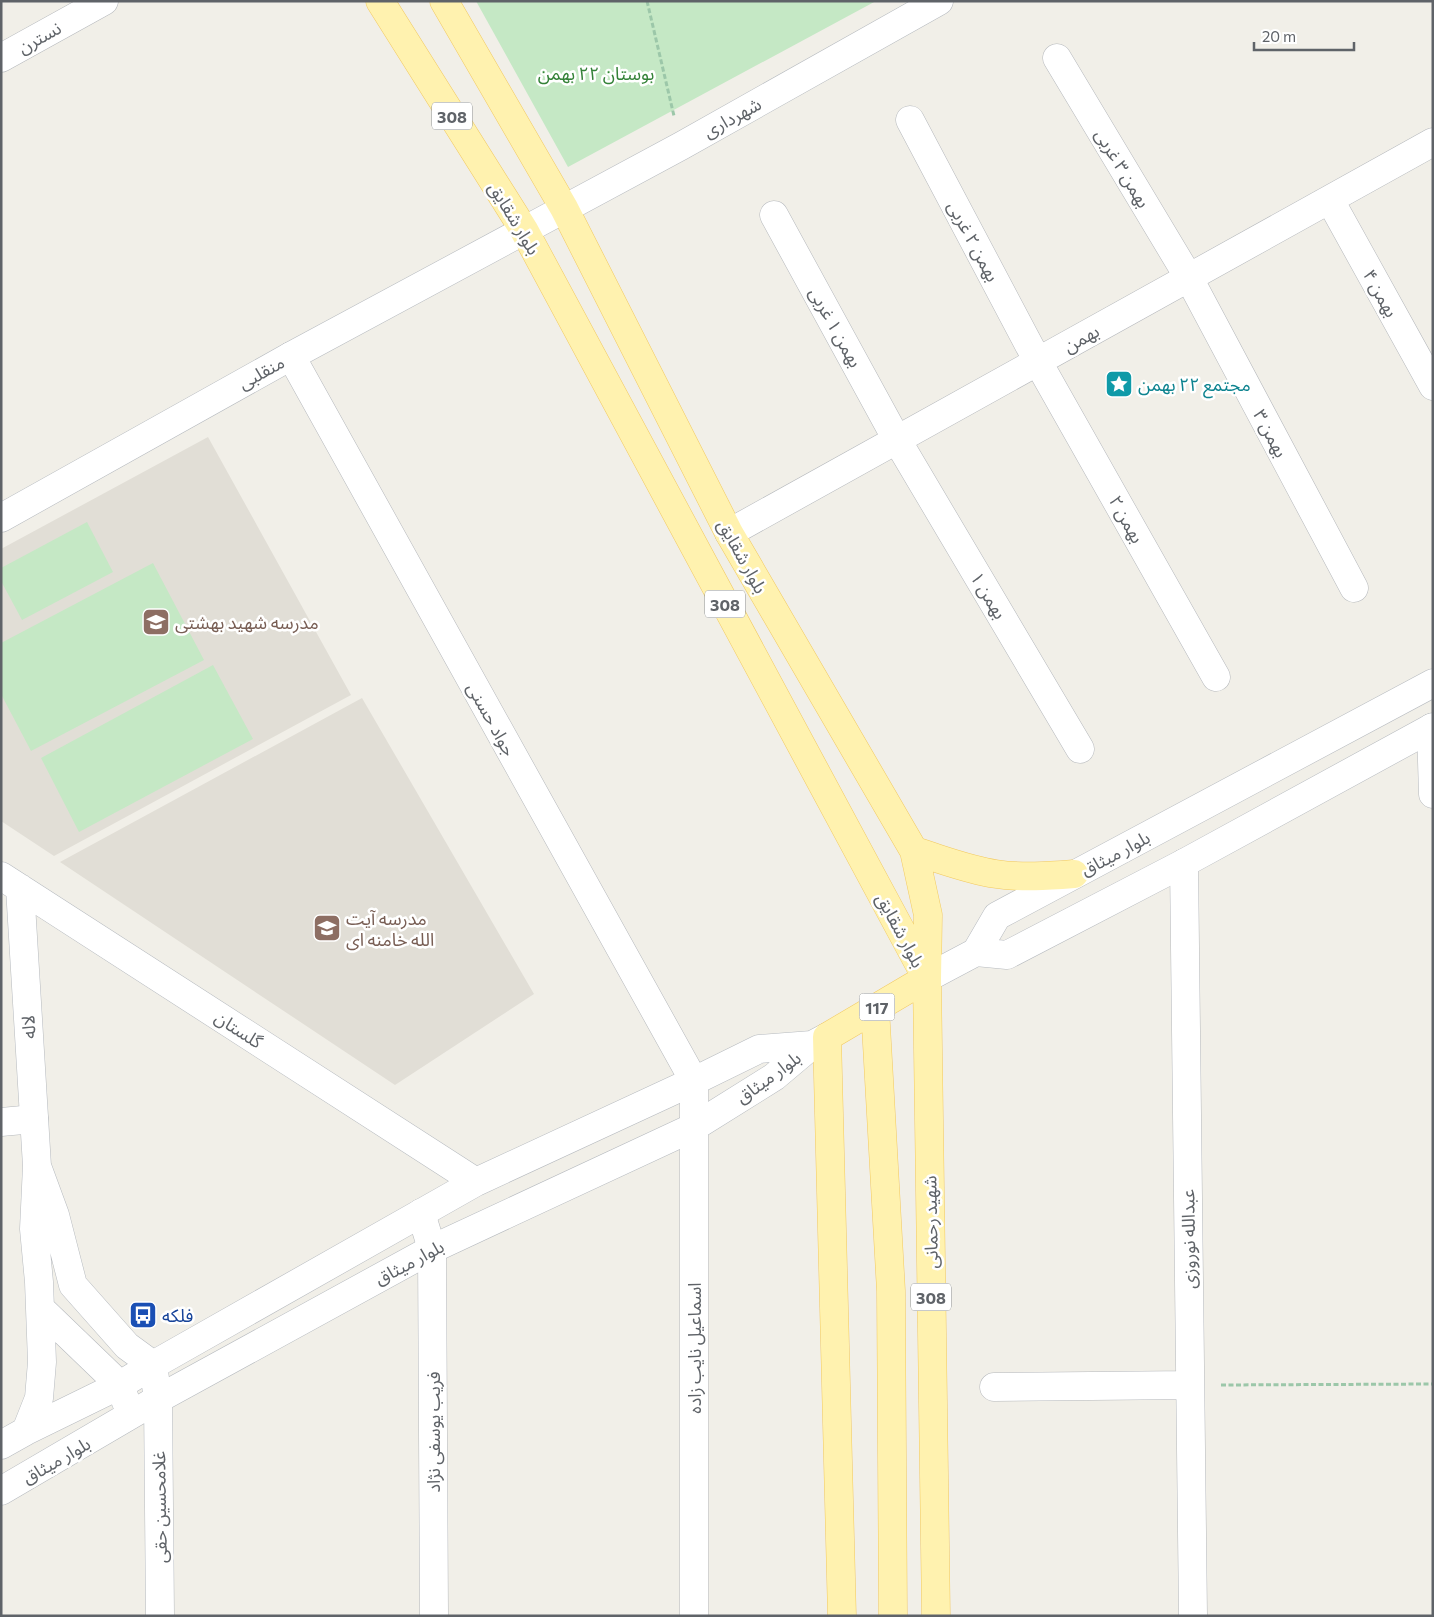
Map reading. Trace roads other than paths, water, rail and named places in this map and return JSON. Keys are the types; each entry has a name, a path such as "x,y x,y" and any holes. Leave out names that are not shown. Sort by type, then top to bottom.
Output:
{"main road":[{"name":"بلوار شقایق","path":"380,1 524,230 927,978"},
{"name":"بلوار شقایق","path":"444,1 564,208 729,533 914,851 928,915 927,978"},
{"path":"914,851 966,868 996,874 1031,877 1074,874"},
{"name":"117","path":"819,1041 927,978"},
{"name":"شهید رحمانی","path":"927,978 936,1616"},
{"name":"308","path":"875,1008 891,1291 893,1616"},
{"path":"819,1041 842,1616"}],"street":[{"name":"نسترن","path":"1,58 104,1"},
{"name":"شهرداری","path":"524,230 680,146 939,1"},
{"name":"بهمن ۳ غربی","path":"1057,58 1189,278"},
{"name":"بهمن ۲ غربی","path":"910,120 1038,362"},
{"name":"بهمن","path":"729,533 1433,142"},
{"name":"بهمن ۴","path":"1330,200 1433,386"},
{"name":"بهمن ۱ غربی","path":"774,215 898,440"},
{"name":"منقلبی","path":"1,518 291,356 524,230"},
{"name":"بهمن ۳","path":"1189,278 1354,588"},
{"name":"جواد حسنی","path":"291,356 694,1081"},
{"name":"بهمن ۲","path":"1038,362 1216,677"},
{"name":"بهمن ۱","path":"898,440 1080,749"},
{"name":"بلوار میثاق","path":"976,952 996,916 1433,683"},
{"path":"976,952 1007,955 1184,863 1432,728 1433,794"},
{"name":"عبدالله نوروزی","path":"1184,863 1193,1616"},
{"name":"لاله","path":"10,882 37,1166"},
{"name":"گلستان","path":"10,882 476,1182"},
{"name":"117","path":"927,978 976,952"},
{"name":"بلوار میثاق","path":"1,1445 120,1386 152,1365 476,1182 759,1049 819,1041"},
{"name":"بلوار میثاق","path":"1,1492 158,1399 432,1249 694,1127 774,1077 819,1041"},
{"name":"اسماعیل نایب زاده","path":"694,1081 694,1616"},
{"path":"1,1122 34,1119"},
{"path":"26,1431 39,1398 42,1362 34,1229 37,1166"},
{"path":"37,1166 55,1215 73,1285 126,1346 152,1365"},
{"name":"فریب یوسفی نژاد","path":"421,1213 432,1249 434,1616"},
{"path":"40,1308 120,1386 130,1416 159,1463"},
{"name":"غلامحسین حقی","path":"152,1365 158,1399 160,1616"},
{"path":"994,1387 1190,1385"}],"place":[{"name":"مجتمع ۲۲ بهمن","path":"1119,384"},
{"name":"مدرسه شهید بهشتی","path":"156,622"},
{"name":"مدرسه آیت الله خامنه ای","path":"327,928"},
{"name":"فلکه","path":"143,1315"}],"park label":[{"name":"بوستان ۲۲ بهمن","path":"596,73"}]}
